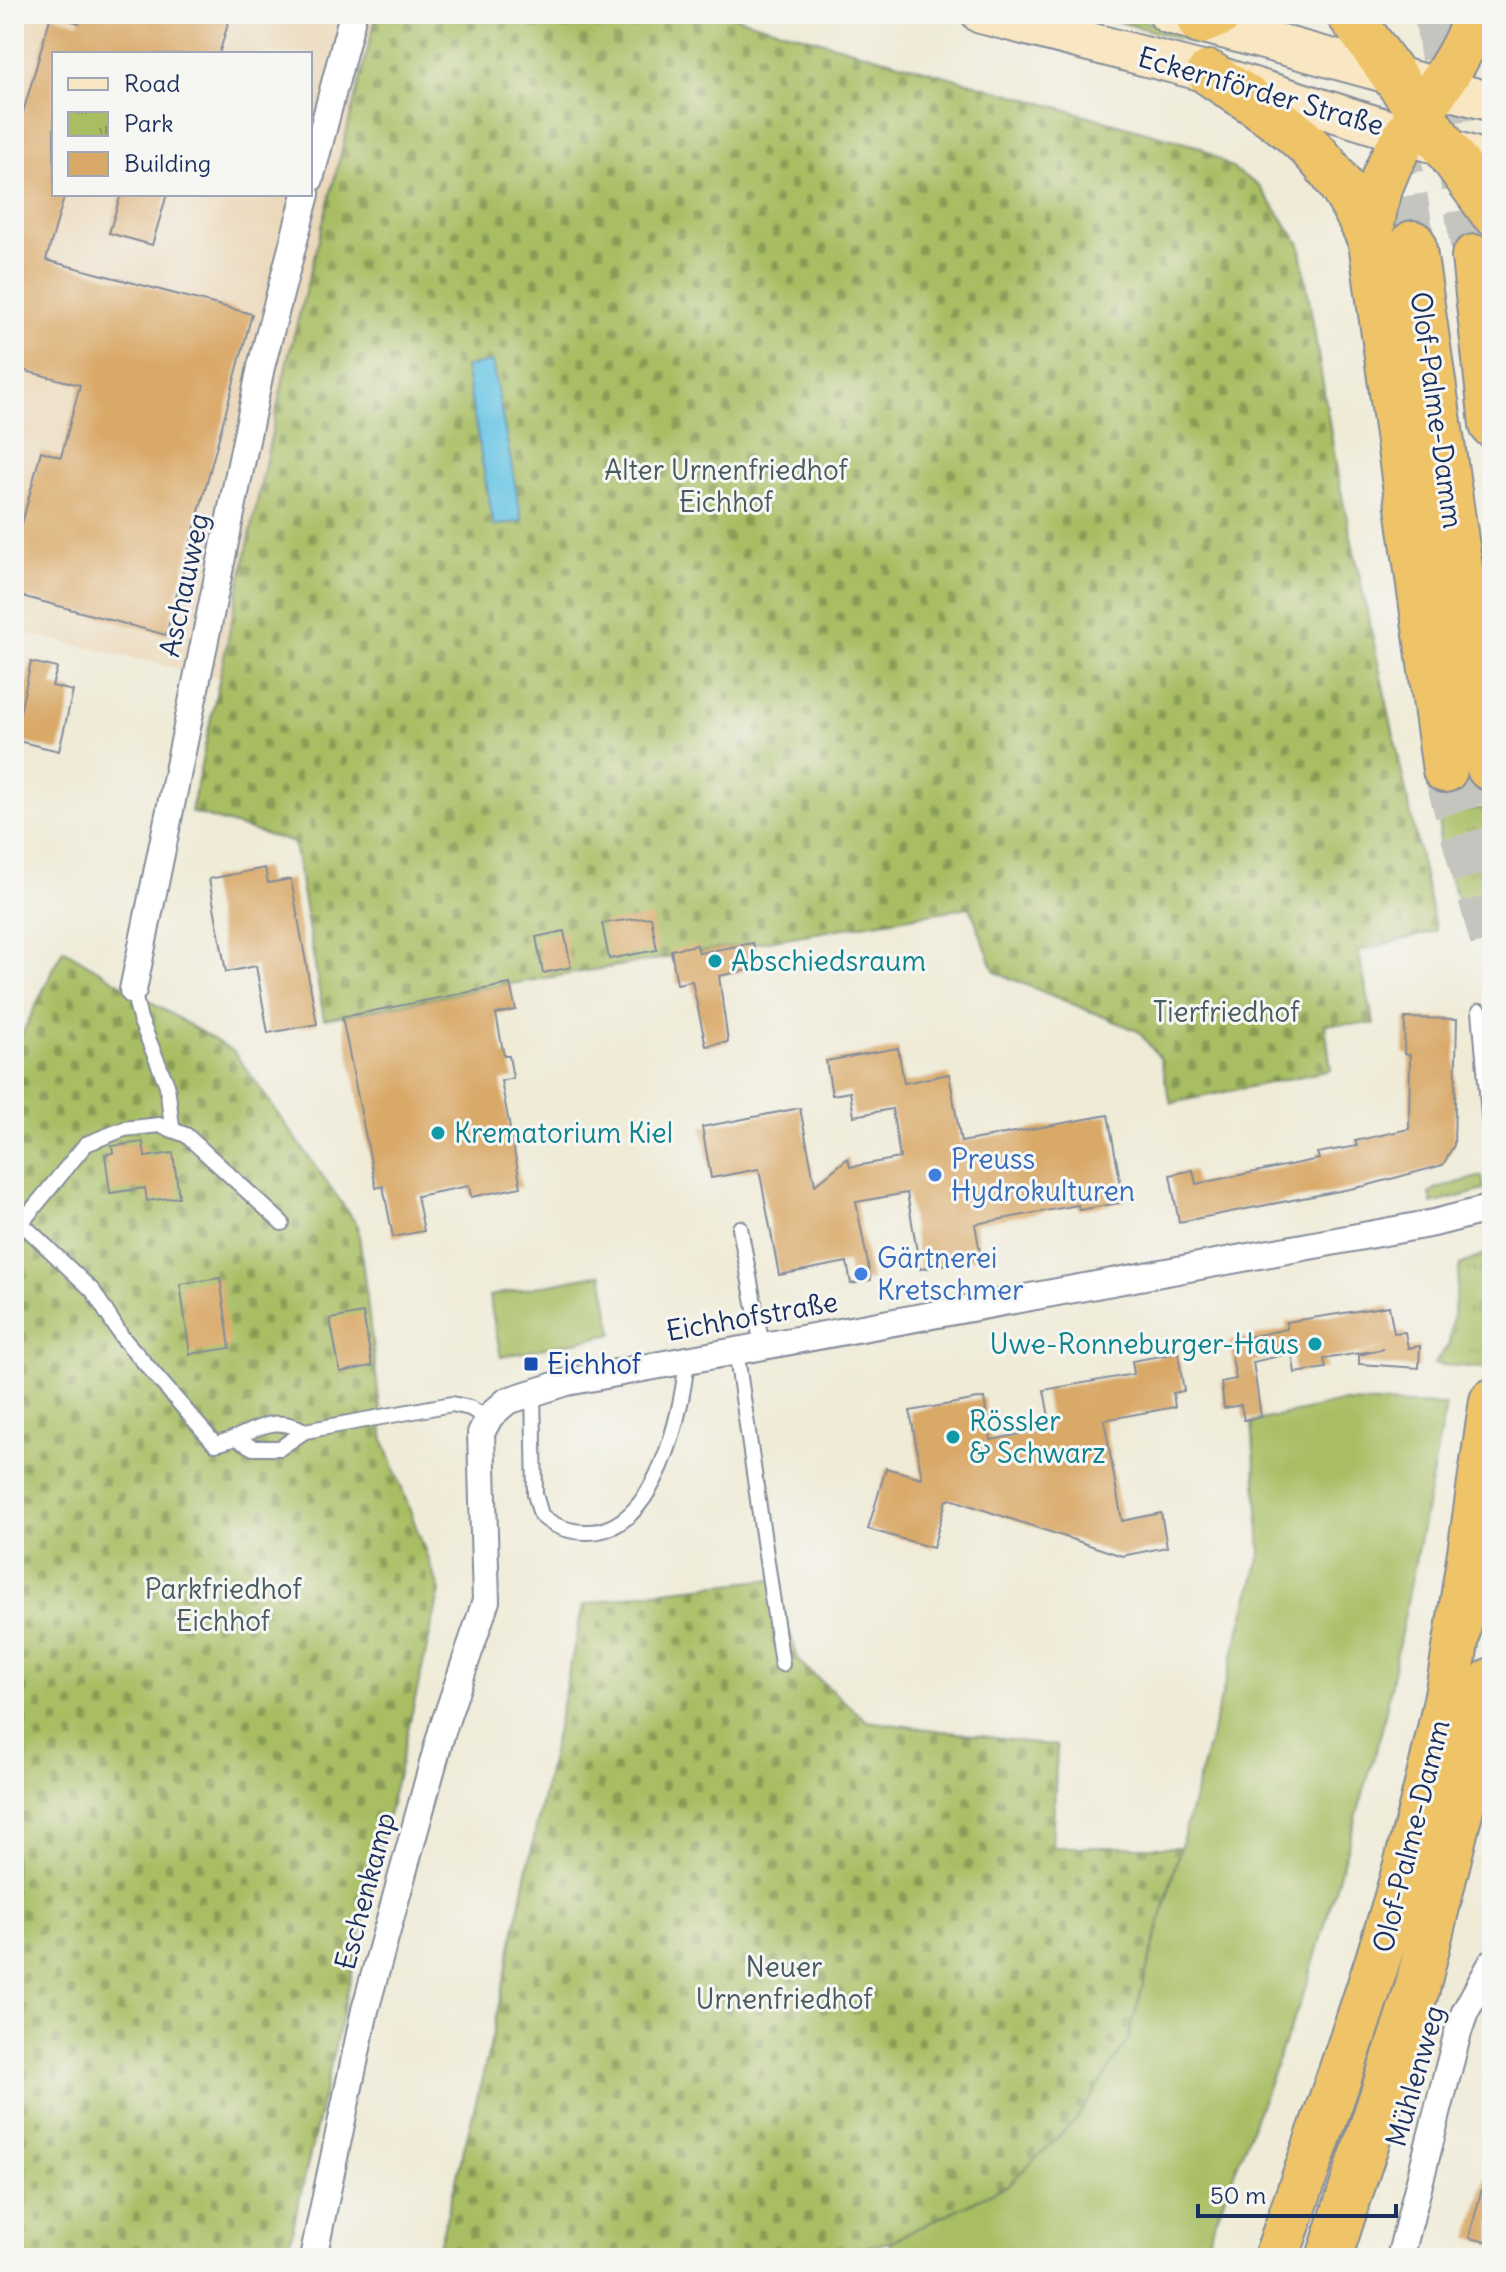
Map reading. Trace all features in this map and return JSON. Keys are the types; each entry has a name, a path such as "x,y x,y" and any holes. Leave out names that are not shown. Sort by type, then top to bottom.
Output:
{"highway":[{"path":"1349,14 1450,149 1492,212"},
{"path":"1445,770 1392,243 1375,196 1477,14"},
{"path":"1209,73 1269,111 1316,150 1392,243"},
{"name":"Olof-Palme-Damm","path":"1392,243 1489,768"},
{"name":"Olof-Palme-Damm","path":"1474,257 1492,425"},
{"name":"Olof-Palme-Damm","path":"1276,2258 1373,1980 1417,1820 1447,1695 1492,1401"},
{"name":"Olof-Palme-Damm","path":"1329,2258 1417,1989 1492,1680"}],"main road":[{"name":"Eckernförder Straße","path":"981,14 1209,73 1422,111 1492,102"},
{"name":"Eckernförder Straße","path":"1196,17 1393,76"},
{"path":"1450,149 1492,162"}],"street":[{"path":"312,171 353,14"},
{"name":"Aschauweg","path":"133,990 261,367 305,196"},
{"name":"Eichhofstraße","path":"488,1419 507,1401 533,1391 687,1359 1434,1223 1492,1208"},
{"name":"Eschenkamp","path":"313,2258 365,2010 442,1731 486,1601 487,1545 479,1448 488,1419"},
{"name":"Mühlenweg","path":"1400,2258 1458,2032 1484,1993 1492,1963"}],"lane":[{"path":"133,990 140,1019 167,1085 172,1127"},
{"path":"1480,1011 1492,1150"},
{"path":"282,1223 239,1180 186,1135 172,1127 124,1129 97,1137 68,1163 18,1219 93,1291 122,1337 215,1444 239,1440 268,1450 291,1443 305,1431 452,1404 470,1408 488,1419"},
{"path":"740,1228 749,1348 782,1664"},
{"path":"533,1391 535,1494 541,1515 565,1529 610,1530 631,1514 655,1474 678,1420 687,1359"},
{"path":"239,1440 250,1430 275,1422 286,1422 305,1431"}],"shaded area":[{"path":"14,14 377,14 287,362 220,678 18,632 14,647"}],"green space":[{"name":"Alter Urnenfriedhof Eichhof","path":"377,14 724,14 1200,147 1259,186 1300,244 1338,477 1436,931 1358,951 1374,1024 1325,1024 1331,1070 1171,1103 1160,1058 1138,1031 995,972 970,907 510,984 324,1019 294,843 191,812 287,362"},
{"path":"1091,14 1118,14 1302,63 1304,73"},
{"path":"1242,14 1288,14 1293,33 1240,15"},
{"path":"1492,808 1492,923 1460,906 1439,848 1440,812"},
{"name":"Parkfriedhof Eichhof","path":"63,949 234,1052 358,1226 384,1441 440,1591 286,2258 14,2258 14,1051"},
{"path":"1482,1176 1484,1190 1432,1204 1430,1194 1435,1189"},
{"path":"1492,1251 1492,1369 1434,1364 1449,1344 1460,1265"},
{"path":"602,1274 613,1334 501,1357 489,1296"},
{"path":"1341,1402 1446,1405 1382,1729 1308,1982 1201,2258 895,2258 889,2242 1008,2185 1128,2040 1261,1552 1252,1422"},
{"name":"Neuer Urnenfriedhof","path":"773,1579 799,1662 867,1721 1057,1746 1052,1847 1180,1847 1128,2040 1076,2120 1008,2185 889,2242 827,2258 436,2258 490,2047 583,1605 645,1593"}],"water":[{"path":"492,362 522,521 494,526 465,367"}],"building":[{"path":"81,14 143,14 170,22 173,14 231,14 220,52 52,52 52,196 64,196 46,260 252,314 166,635 14,594 14,554 41,451 61,457 80,385 14,368 14,144 51,15 79,23"},
{"path":"120,196 166,196 152,245 109,233"},
{"path":"31,662 57,668 52,686 73,691 59,751 14,740"},
{"path":"265,868 268,883 291,879 317,1024 268,1033 256,966 226,972 209,879"},
{"path":"651,917 657,950 609,959 602,923"},
{"path":"564,931 571,967 543,973 536,937"},
{"path":"753,943 758,968 719,976 728,1042 706,1046 692,981 677,984 671,950 697,945 699,953"},
{"name":"Krematorium Kiel","path":"510,984 516,1010 496,1014 504,1056 509,1056 513,1078 501,1081 521,1187 471,1197 469,1186 417,1196 424,1231 393,1237 383,1186 376,1188 342,1017"},
{"path":"1405,1018 1457,1019 1454,1145 1443,1165 1365,1186 1179,1222 1170,1175 1193,1170 1196,1184 1319,1159 1317,1153 1357,1146 1355,1141 1409,1129 1410,1055 1404,1054"},
{"path":"898,1048 904,1083 949,1074 961,1142 1108,1115 1124,1202 1079,1210 1078,1205 975,1224 981,1258 920,1269 907,1193 856,1202 871,1280 851,1284 847,1262 779,1275 759,1169 711,1178 702,1127 800,1108 815,1185 848,1158 850,1167 900,1158 892,1109 854,1116 850,1092 832,1095 826,1061"},
{"path":"143,1142 145,1157 173,1153 179,1197 147,1201 145,1188 110,1193 105,1154 113,1153 112,1146"},
{"path":"220,1278 230,1348 190,1354 180,1284"},
{"path":"1389,1306 1394,1333 1405,1332 1408,1348 1420,1346 1419,1368 1359,1364 1359,1355 1384,1349 1324,1359 1326,1368 1295,1373 1292,1353 1253,1362 1261,1417 1244,1420 1241,1405 1224,1408 1221,1382 1236,1379 1229,1341 1287,1329 1286,1322"},
{"path":"363,1313 372,1366 340,1372 330,1319"},
{"path":"1178,1353 1184,1391 1173,1393 1175,1407 1104,1420 1122,1521 1161,1513 1167,1547 1122,1556 951,1499 946,1501 933,1548 868,1529 886,1468 922,1478 910,1411 984,1398 991,1440 1051,1428 1044,1390 1134,1374 1132,1361"},
{"path":"1485,2177 1492,2178 1492,2243 1469,2238"}],"tunnel":[{"path":"1436,14 1474,257"},
{"path":"1395,131 1413,243"},
{"path":"1489,768 1492,803"},
{"path":"1445,770 1492,940"}],"place":[{"name":"Abschiedsraum","path":"715,961"},
{"name":"Krematorium Kiel","path":"438,1133"},
{"name":"Preuss Hydrokulturen","path":"935,1175"},
{"name":"Gärtnerei Kretschmer","path":"861,1274"},
{"name":"Uwe-Ronneburger-Haus","path":"1315,1344"},
{"name":"Eichhof","path":"531,1364"},
{"name":"Rössler & Schwarz","path":"953,1437"}],"park label":[{"name":"Tierfriedhof","path":"1226,1012"}]}
